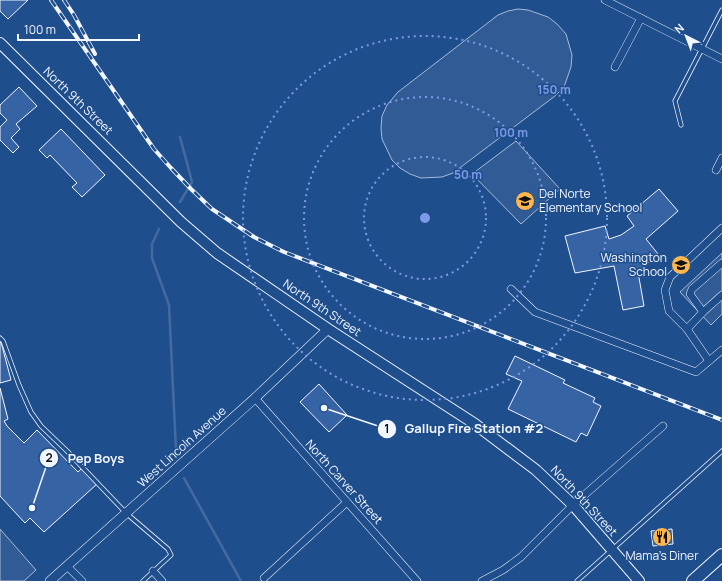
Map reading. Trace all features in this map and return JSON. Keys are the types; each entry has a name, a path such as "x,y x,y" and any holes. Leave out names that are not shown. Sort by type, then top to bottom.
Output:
{"main road":[{"name":"North 9th Street","path":"0,43 181,222 217,253 328,329 475,424 536,470 573,506 639,581"},
{"path":"693,581 722,556"}],"street":[{"path":"605,0 722,59"},
{"path":"615,67 641,18"},
{"path":"716,170 722,158"},
{"path":"709,360 687,329 669,311 665,290 670,277 684,262 722,228"},
{"path":"703,312 690,294 692,289 722,263"},
{"path":"510,290 535,312 696,372 722,350"},
{"path":"687,329 722,295"},
{"name":"West Lincoln Avenue","path":"50,581 255,398 328,329"},
{"name":"North Carver Street","path":"255,398 417,581"},
{"path":"482,581 503,570 521,557 573,506 663,426"},
{"path":"264,578 347,502"},
{"path":"67,566 82,581"},
{"path":"153,571 162,581"}],"lane":[{"path":"681,125 675,101 722,10"},
{"path":"0,338 4,341 19,385 31,412 41,426 67,451 126,514 168,549 171,555 142,581"},
{"path":"577,581 722,451"}],"shaded area":[{"path":"518,9 528,10 548,17 566,34 572,55 571,67 564,87 555,96 453,173 442,177 421,178 400,168 392,160 382,139 382,116 387,105 398,92 498,15"},
{"path":"516,141 560,189 521,224 472,174"},
{"path":"722,253 722,314 711,325 680,292"},
{"path":"0,529 36,570 24,581 0,581"}],"building":[{"path":"0,0 28,0 8,19 0,11"},
{"path":"19,87 37,106 16,124 20,129 11,138 19,147 13,153 0,140 0,127 7,120 0,113 0,105"},
{"path":"61,129 105,175 82,197 72,187 77,183 50,155 47,158 39,150"},
{"name":"Washington School","path":"659,189 678,211 646,239 658,254 638,272 644,306 623,310 614,266 575,273 565,236 605,226 609,239 621,235 634,226 627,216"},
{"path":"1,342 11,380 0,383 0,343"},
{"path":"515,356 565,380 563,383 595,398 593,402 601,406 587,436 581,433 576,442 508,409 522,381 506,374"},
{"path":"319,384 347,415 329,432 300,402"},
{"path":"0,388 8,419 4,421 24,443 37,430 78,472 82,468 97,484 44,532 30,518 25,523 0,496"},
{"path":"672,529 673,544 653,546 651,531"}],"waterway":[{"path":"180,137 192,182 180,202"},
{"path":"159,229 152,244 152,258 169,305 176,450"},
{"path":"184,478 241,581"}],"railway":[{"path":"51,0 154,149 212,209 254,237 284,252 722,420"},
{"path":"64,0 74,15 95,54"}],"place":[{"name":"Del Norte Elementary School","path":"525,201"},
{"name":"Washington School","path":"681,265"},
{"name":"Gallup Fire Station #2","path":"324,408"},
{"name":"Pep Boys","path":"32,508"},
{"name":"Mama's Diner","path":"662,537"}]}
